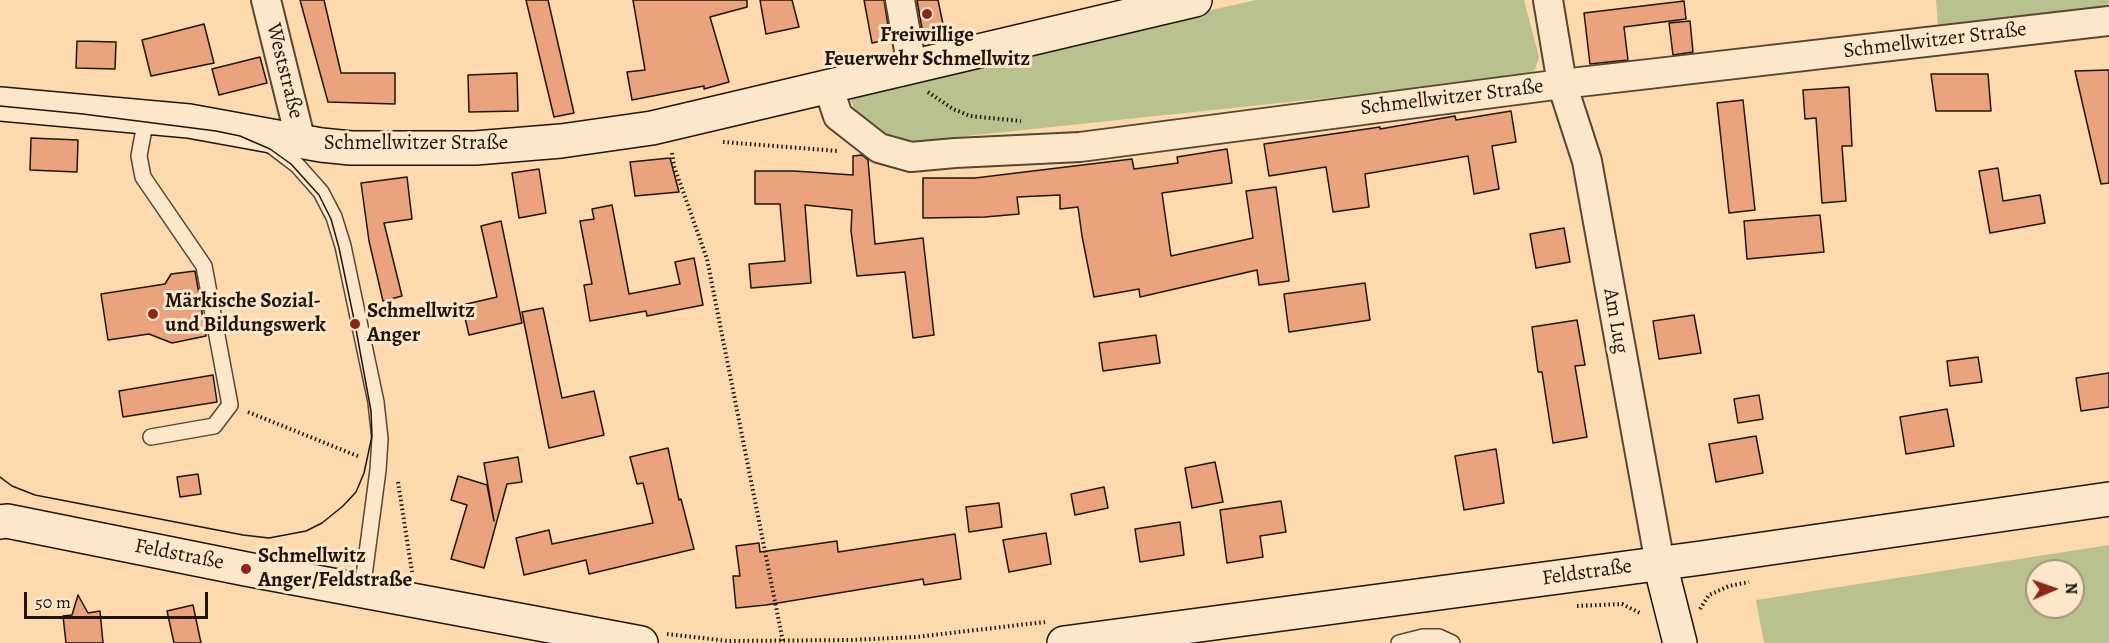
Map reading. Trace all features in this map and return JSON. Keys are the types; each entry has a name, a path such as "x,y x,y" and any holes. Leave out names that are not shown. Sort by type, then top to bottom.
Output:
{"street":[{"name":"Weststraße","path":"266,0 301,141"},
{"path":"900,0 912,67"},
{"name":"Schmellwitzer Straße","path":"0,104 189,121 351,148 475,148 561,141 668,124 1195,0"},
{"name":"Am Lug","path":"1548,0 1562,84 1587,161 1660,564 1680,643"},
{"name":"Schmellwitzer Straße","path":"828,86 837,116 879,148 911,157 1080,147 1562,84 2109,21"},
{"name":"Feldstraße","path":"1064,643 1119,639 2109,500"},
{"name":"Feldstraße","path":"0,522 7,521 641,643"}],"lane":[{"path":"146,118 139,156 143,177 204,266 230,405 214,426 151,437"},
{"path":"242,131 274,146 297,165 321,192 334,217 343,246 376,402 380,439 376,497 362,591"},
{"path":"1399,643 1423,637 1439,637 1452,643"}],"path":[{"path":"912,67 916,81 953,109 970,116 1029,122"},
{"path":"668,124 674,166 707,259 783,642"},
{"path":"230,405 361,457"},
{"path":"397,476 412,574"}],"green space":[{"path":"1256,0 1524,0 1539,57 1535,70 1526,77 919,141 886,141 858,123 850,96 859,89"},
{"path":"1936,0 2109,0 2109,3 2106,6 1938,25"},
{"path":"2109,545 2109,643 1764,643 1756,600"}],"building":[{"path":"300,0 324,0 341,73 395,73 395,104 328,102"},
{"path":"526,0 548,0 574,113 554,117"},
{"path":"633,0 747,0 747,7 710,17 729,82 704,89 704,86 632,100 627,72 645,70"},
{"path":"760,0 792,0 799,27 766,34"},
{"path":"864,0 884,0 890,39 872,43"},
{"name":"Freiwillige Feuerwehr Schmellwitz","path":"917,0 938,0 944,29 923,34"},
{"path":"1684,1 1686,19 1624,27 1628,60 1590,64 1584,13"},
{"path":"1690,21 1693,52 1673,55 1669,23"},
{"path":"204,24 214,63 151,76 142,40"},
{"path":"77,41 116,42 115,69 76,68"},
{"path":"260,57 267,83 219,95 212,69"},
{"path":"2109,70 2109,183 2101,184 2075,71"},
{"path":"517,73 518,111 469,112 468,75"},
{"path":"1931,74 1988,74 1991,111 1936,111"},
{"path":"1849,87 1852,146 1842,146 1846,201 1822,203 1816,118 1805,119 1803,90"},
{"path":"1743,100 1755,210 1729,213 1717,103"},
{"path":"1511,111 1516,142 1492,146 1499,189 1474,194 1468,156 1365,174 1369,207 1333,212 1326,167 1269,176 1264,144 1380,127 1380,129 1455,116 1456,120"},
{"path":"31,138 78,140 77,172 30,170"},
{"path":"1227,149 1232,183 1162,193 1171,256 1253,238 1246,191 1276,187 1289,281 1259,285 1257,270 1140,297 1139,289 1094,297 1078,207 1060,209 1060,195 1017,197 1019,214 923,218 923,178 975,178 1132,159 1134,169 1178,163 1177,157"},
{"path":"862,155 868,160 875,244 923,238 934,335 913,338 905,272 857,276 851,231 852,210 805,205 811,283 751,288 749,264 785,261 780,204 755,204 755,171 853,175 853,156"},
{"path":"670,158 679,192 635,196 630,162"},
{"path":"1998,168 2003,201 2040,195 2045,223 1990,233 1979,171"},
{"path":"539,169 546,213 519,218 512,173"},
{"path":"407,177 412,219 384,223 402,296 383,301 369,241 361,183"},
{"path":"612,205 629,294 680,284 675,262 694,258 703,305 647,316 646,311 590,321 584,285 592,284 580,221 594,219 592,209"},
{"path":"1820,215 1824,252 1747,259 1744,221"},
{"path":"501,221 522,323 469,335 462,305 497,297 481,226"},
{"path":"1564,228 1570,262 1536,268 1530,234"},
{"name":"Märkische Sozial- und Bildungswerk","path":"195,271 206,336 172,343 149,334 108,340 101,294 165,284 171,274"},
{"path":"1365,283 1370,320 1289,332 1284,294"},
{"path":"543,308 562,398 594,391 604,435 549,448 522,312"},
{"path":"1694,315 1701,353 1659,359 1653,321"},
{"path":"1577,320 1585,365 1575,366 1587,437 1553,443 1542,372 1538,372 1532,327"},
{"path":"1156,335 1160,363 1103,371 1099,343"},
{"path":"1978,357 1982,382 1950,386 1947,361"},
{"path":"2109,373 2109,407 2081,411 2076,378"},
{"path":"213,375 217,402 123,417 119,391"},
{"path":"1759,395 1763,419 1738,423 1734,399"},
{"path":"1947,409 1954,446 1906,454 1900,417"},
{"path":"1756,436 1763,473 1716,482 1709,444"},
{"path":"668,448 679,500 681,499 694,549 589,574 586,560 524,575 516,538 549,530 552,544 653,523 643,483 637,484 630,457"},
{"path":"1496,449 1504,503 1464,510 1455,456"},
{"path":"518,457 522,482 507,484 484,568 451,559 467,505 451,500 458,476 487,485 494,521 484,463"},
{"path":"1215,462 1223,502 1192,508 1185,468"},
{"path":"198,474 201,494 180,497 177,477"},
{"path":"1104,487 1108,508 1075,515 1071,494"},
{"path":"1281,501 1286,532 1260,536 1263,557 1227,563 1220,510"},
{"path":"999,503 1002,527 969,532 966,507"},
{"path":"1180,522 1184,555 1140,562 1135,529"},
{"path":"1046,533 1051,564 1009,572 1003,540"},
{"path":"955,534 961,579 924,585 923,579 736,608 733,576 740,576 736,546 759,543 760,552 837,541 838,552"},
{"path":"78,595 88,613 100,611 103,643 66,643 63,616 72,615"},
{"path":"193,605 201,643 174,643 167,611"}],"tram line":[{"path":"0,106 216,131 240,136 270,149 291,164 319,195 331,219 355,324 371,411 372,436 364,473 356,492 343,506 322,523 306,531 269,538 35,495 12,486 0,477"}],"place":[{"name":"Freiwillige Feuerwehr Schmellwitz","path":"927,14"},
{"name":"Märkische Sozial- und Bildungswerk","path":"153,314"},
{"name":"Schmellwitz Anger","path":"355,324"},
{"name":"Schmellwitz Anger/Feldstraße","path":"246,569"}]}
